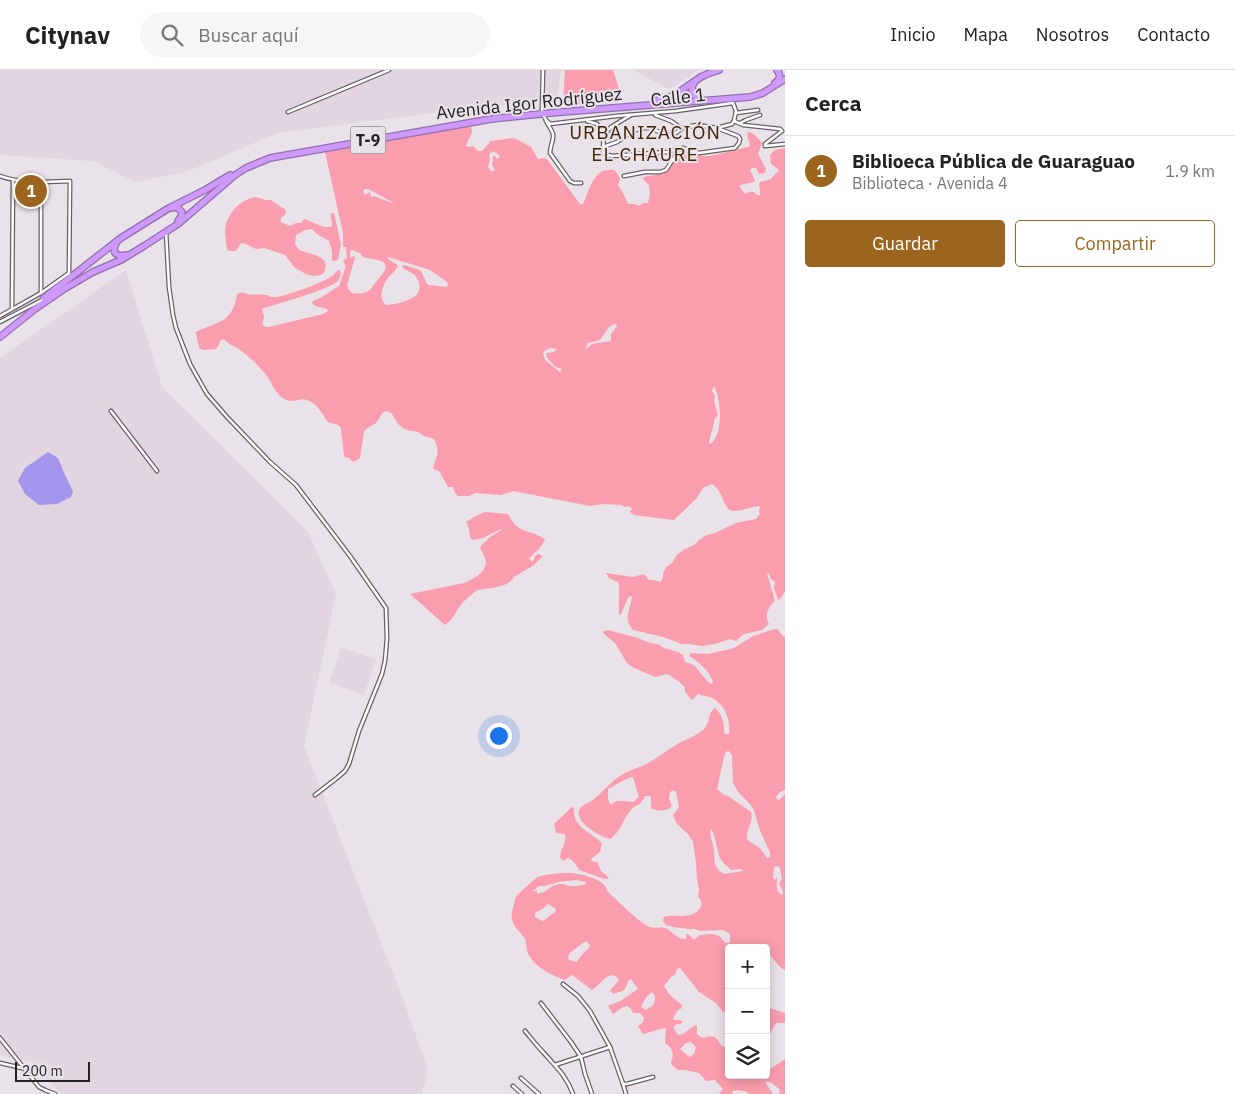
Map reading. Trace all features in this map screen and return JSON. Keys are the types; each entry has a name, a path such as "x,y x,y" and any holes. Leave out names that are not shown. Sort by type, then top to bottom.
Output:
{"highway":[{"name":"Avenida Igor Rodríguez","path":"0,338 35,309 64,289 163,234 178,224 236,175 246,168 270,158 481,120 544,116 660,100 676,94 707,74 719,70"},
{"path":"766,91 779,79 777,70"},
{"name":"Avenida Igor Rodríguez","path":"0,333 42,296 117,242 169,208 213,186 249,163 276,154 487,116 544,116 553,112 750,97 766,91 785,78"},
{"path":"695,81 692,85 692,92 703,100"},
{"name":"T-9","path":"163,234 179,220 182,212 177,207 169,208"},
{"path":"117,242 114,248 115,254 120,256 130,254"}],"street":[{"path":"288,112 389,70"},
{"path":"543,70 544,116 553,132 550,153 570,181 581,183"},
{"name":"Calle 1","path":"544,116 550,124 733,103 736,113"},
{"path":"717,128 732,124 736,113 758,110"},
{"path":"649,114 657,115 682,128"},
{"path":"604,135 611,127 632,115"},
{"path":"740,123 760,115"},
{"path":"585,120 597,124 604,132 603,147 603,151 604,154 612,156 668,152 682,148 699,153 735,148 740,138 717,128 697,125 682,128 676,133 668,135 649,128 640,128 603,147"},
{"path":"734,121 743,125 780,129 782,131 765,146 785,144"},
{"path":"624,176 666,170 679,150"},
{"path":"0,176 13,181 70,181 70,273 42,296 0,322"},
{"path":"12,309 13,181"},
{"path":"41,182 42,296"},
{"path":"163,234 175,321 190,364 207,394 238,430 296,486 350,556 386,608 387,638 382,674 359,731 349,764 338,778 315,795"},
{"path":"0,316 42,296"},
{"path":"112,411 157,471"},
{"path":"563,984 587,1006 610,1048 626,1094"},
{"path":"541,1003 581,1057 584,1074 592,1094"},
{"path":"525,1031 556,1065 568,1082 573,1094"},
{"path":"0,1038 39,1086 55,1094"},
{"path":"556,1065 610,1048"},
{"path":"0,1063 24,1068"},
{"path":"623,1084 653,1077"},
{"path":"521,1078 539,1094"},
{"path":"513,1086 522,1094"}],"shaded area":[{"path":"0,70 561,70 557,100 464,109 278,133 188,171 136,182 93,161 0,155"},
{"path":"565,70 613,70 623,101 563,106"},
{"path":"633,70 698,70 669,89"},
{"path":"469,126 472,132 466,146 473,146 478,151 482,151 491,141 513,138 531,147 538,159 547,159 580,204 583,204 590,187 599,173 614,170 619,176 618,185 628,204 639,206 643,203 648,203 650,194 649,185 643,179 644,177 666,171 682,152 710,156 748,147 750,146 747,136 748,132 752,133 762,143 758,154 766,169 765,173 759,174 756,168 752,168 750,170 755,180 754,182 740,185 740,187 745,194 752,191 760,195 760,182 771,179 779,171 771,164 770,155 775,150 785,148 785,592 778,600 774,588 775,582 767,573 775,601 768,611 769,624 762,630 744,634 736,641 730,639 702,646 682,644 663,637 633,630 628,622 632,597 628,598 619,615 619,584 609,578 606,573 633,577 644,574 649,580 660,582 666,567 683,550 694,545 707,535 736,523 756,519 760,514 760,507 758,506 731,510 712,484 703,488 697,498 674,520 634,515 630,512 632,509 629,506 604,504 590,506 513,491 501,495 475,493 469,496 458,496 453,487 448,487 439,471 433,469 438,452 434,439 403,428 392,414 387,411 383,412 376,423 364,432 360,458 354,462 344,456 341,428 328,422 314,404 304,399 285,400 275,390 268,377 258,365 224,339 220,341 216,349 203,350 199,348 196,332 225,318 233,309 237,294 242,292 278,297 325,280 340,270 340,278 333,284 315,292 262,309 264,317 262,324 269,327 323,314 328,311 312,303 339,286 346,266 343,261 347,258 346,247 343,247 343,233 325,152","holes":["493,151 500,157 497,159 493,156 492,165 495,170 492,172 488,167 489,154","368,189 394,203 374,196 371,197 370,192 365,195 363,191","352,250 360,253 363,257 381,261 385,264 384,272 371,289 366,292 352,293 349,290 347,285 355,258 354,256 350,258","388,257 430,270 447,282 447,287 427,284 421,271 404,265 402,266 403,268 416,277 419,290 412,298 386,305 381,296 382,289 387,279 398,266 388,259","616,324 617,326 611,334 611,341 592,344 585,350 588,343 600,340 609,327","550,348 557,349 554,352 546,353 547,358 556,367 562,369 560,372 545,360 543,352","714,386 720,408 720,416 718,433 710,444 714,420 718,415 714,401 715,396 712,391"]},
{"path":"256,197 271,200 285,209 286,213 281,218 281,222 290,226 301,223 304,219 324,227 331,227 331,213 334,213 341,244 338,260 332,261 329,241 312,229 305,230 296,235 295,244 299,250 323,259 326,267 324,273 320,275 306,274 295,268 285,255 264,248 256,249 241,243 236,251 227,250 225,230 228,218 240,204"},
{"path":"126,270 162,387 308,532 336,594 304,746 403,999 428,1070 422,1094 61,1094 32,1062 0,1055 0,358"},
{"path":"48,452 58,458 73,491 71,497 57,504 39,505 25,494 18,481 25,468"},
{"path":"485,512 508,514 519,528 543,538 545,540 539,549 529,558 532,562 538,554 542,557 507,584 477,590 462,603 451,620 445,625 410,594 464,583 481,573 486,563 480,547 501,529 483,538 472,540 466,522"},
{"path":"775,629 785,637 785,790 776,797 779,800 785,794 785,970 770,955 770,944 725,944 725,1011 723,1012 716,1003 699,992 680,968 677,969 675,975 664,986 670,995 682,1005 682,1008 678,1010 673,1018 674,1020 683,1021 681,1024 673,1027 678,1035 697,1025 697,1034 704,1038 714,1037 725,1047 725,1079 770,1079 770,1069 785,1059 785,1094 779,1094 780,1090 773,1084 765,1082 773,1094 750,1094 739,1090 732,1091 733,1094 719,1094 723,1089 715,1080 706,1081 699,1073 678,1070 671,1063 673,1055 671,1048 665,1043 666,1029 643,1034 638,1026 643,1022 644,1018 640,1013 633,1013 627,1006 613,1014 608,1006 620,1001 638,989 631,979 628,981 625,989 614,994 610,991 619,979 612,975 605,978 592,990 572,975 565,980 551,974 536,964 530,957 525,939 512,920 517,895 538,877 574,873 598,880 606,887 607,891 645,925 654,928 665,928 683,939 686,939 686,934 695,939 700,935 711,934 717,935 725,943 730,942 730,934 723,930 700,931 673,927 666,925 663,921 664,917 668,916 688,916 693,914 697,912 701,905 701,900 698,896 699,889 693,842 688,834 677,824 673,815 679,807 674,790 670,792 669,799 672,806 665,810 651,809 651,798 650,796 645,796 642,802 631,810 610,839 590,829 581,820 579,810 623,774 647,764 700,732 707,724 715,708 722,719 724,733 729,734 728,719 724,709 718,702 711,697 698,694 692,700 685,692 685,687 669,675 655,677 632,667 627,663 615,643 603,631 608,630 638,638 678,652 683,655 685,662 694,665 711,684 713,682 709,673 689,656 691,653 708,654 736,647 753,636","holes":["726,752 730,752 732,756 733,783 754,810 770,857 767,858 760,848 747,839 752,819 751,812 717,789","633,777 639,797 633,802 616,801 610,804 608,789","711,829 720,858 731,870 741,869 743,871 725,874 717,868 710,834","779,866 782,879 779,883 783,895 777,890 777,877 775,880 773,878 774,867","576,880 586,882 586,884 574,886 559,884 537,894 537,891 533,892 539,886","548,904 556,909 555,912 543,921 535,917 535,913","584,942 587,942 590,946 577,962 569,960 570,953","652,992 655,996 654,1004 646,1010 641,1006 647,996","691,1042 696,1047 694,1054 690,1057 680,1049 686,1043"]},
{"path":"341,648 376,659 364,695 329,683"},
{"path":"573,807 574,815 579,825 602,843 600,852 591,859 597,862 601,871 609,879 579,870 571,860 567,858 564,861 560,858 565,834 556,833 554,824"},
{"path":"770,1008 785,1013 785,1023 776,1023 770,1034"}],"place":[{"name":"Biblioeca Pública de Guaraguao","path":"31,191"}],"district":[{"name":"URBANIZACIÓN EL CHAURE","path":"645,143"}]}
